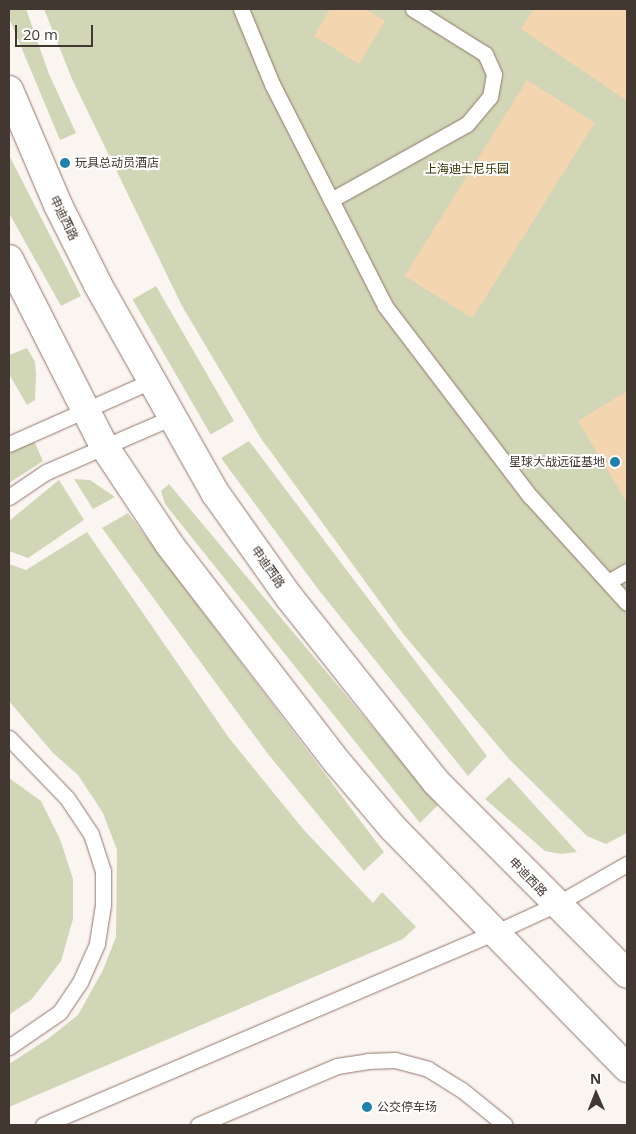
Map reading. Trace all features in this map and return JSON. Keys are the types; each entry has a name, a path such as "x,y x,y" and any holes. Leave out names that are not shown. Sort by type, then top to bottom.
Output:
{"street":[{"name":"申迪西路","path":"9,90 58,206 171,418 222,502 289,597 436,782 555,905 627,974"},
{"path":"9,259 104,446 169,544 337,762 394,828 627,1068"}],"lane":[{"path":"241,9 272,84 385,306 530,496 627,603"},
{"path":"331,200 466,124 490,97 494,74 485,54 413,9"},
{"path":"9,444 86,408 151,381"},
{"path":"9,497 46,472 171,418"},
{"path":"608,582 627,571"},
{"path":"9,738 68,798 91,834 103,871 103,905 97,944 80,982 60,1012 9,1047"},
{"path":"43,1125 494,933 555,905 627,864"},
{"path":"198,1125 337,1066 395,1060 428,1069 462,1090 505,1125"}],"green space":[{"path":"9,9 26,9 49,74 76,133 60,140 9,18"},
{"name":"上海迪士尼乐园","path":"44,9 627,9 627,833 606,844 587,836 509,759 404,635 260,437 182,306 72,79"},
{"path":"9,155 81,296 61,306 9,213"},
{"path":"156,286 234,421 211,435 133,300"},
{"path":"27,348 35,362 36,374 35,400 27,405 9,374 9,355"},
{"path":"34,441 43,461 9,483 9,453"},
{"path":"249,441 487,756 468,776 318,589 221,458"},
{"path":"74,479 90,480 115,497 93,509"},
{"path":"59,480 84,520 28,558 9,551 9,521"},
{"path":"169,484 438,805 420,823 165,504 161,491"},
{"path":"128,513 384,852 364,871 268,754 102,528"},
{"path":"87,532 229,738 303,829 373,903 382,892 416,927 403,939 9,1107 9,1064 49,1038 78,1015 103,970 116,937 117,850 103,813 78,775 53,753 9,701 9,564 26,570"},
{"path":"509,777 577,852 562,854 545,851 485,799"},
{"path":"9,778 41,801 60,839 73,879 73,919 61,961 32,999 9,1015"}],"building":[{"path":"330,9 365,9 385,21 359,64 314,36"},
{"path":"534,9 627,9 627,101 521,29"},
{"path":"527,80 595,122 472,318 405,276"},
{"name":"星球大战远征基地","path":"627,391 627,503 578,421"}],"place":[{"name":"玩具总动员酒店","path":"65,163"},
{"name":"星球大战远征基地","path":"615,462"},
{"name":"公交停车场","path":"367,1107"}]}
